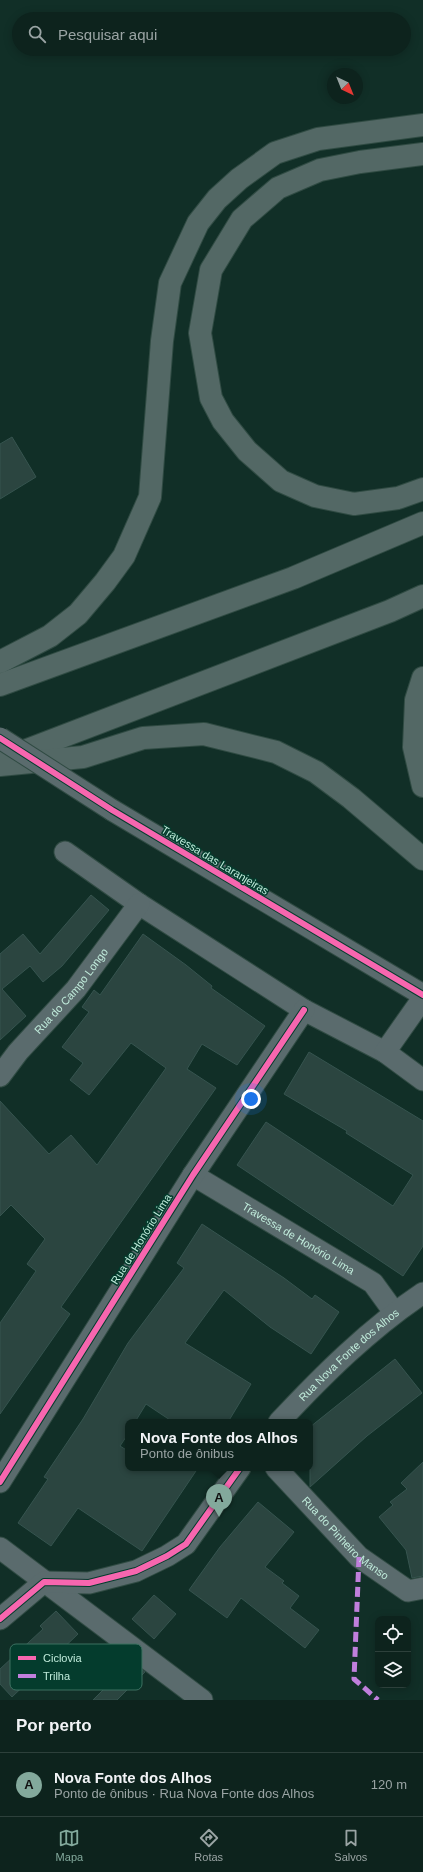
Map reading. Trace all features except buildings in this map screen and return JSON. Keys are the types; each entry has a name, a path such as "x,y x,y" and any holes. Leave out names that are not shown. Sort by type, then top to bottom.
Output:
{"highway":[{"path":"0,662 50,636 78,614 105,582 124,556 150,497 162,341 170,283 202,217 217,199 275,152 318,139 423,124"},
{"path":"423,154 360,162 320,170 278,188 242,219 211,270 200,333 209,391 223,421 247,451 280,481 315,496 354,504 398,498 423,489"},
{"path":"0,685 293,578 423,523"},
{"path":"0,760 390,611 423,596"},
{"path":"423,678 416,700 414,747 423,786"},
{"path":"0,765 83,757 143,738 204,734 276,752 316,772 350,798 423,859"}],"street":[{"name":"Travessa das Laranjeiras","path":"0,738 112,810 423,996 385,1052"},
{"path":"65,852 139,904 304,1010 385,1052 423,1080"},
{"name":"Rua do Campo Longo","path":"0,1076 18,1052 76,989 139,904"},
{"name":"Rua de Honório Lima","path":"0,1482 193,1175 304,1010"},
{"name":"Travessa de Honório Lima","path":"193,1175 373,1284 394,1312"},
{"name":"Rua Nova Fonte dos Alhos","path":"282,1419 339,1360 394,1312 423,1293"},
{"path":"0,1619 44,1582 89,1583 136,1571 167,1556 186,1544 238,1471"},
{"name":"Rua do Pinheiro Manso","path":"279,1471 359,1557 408,1591 423,1588"},
{"path":"0,1548 127,1644"},
{"path":"142,1655 202,1700"}],"marked path":[{"path":"359,1557 354,1679 378,1700"}],"cycle path":[{"path":"0,738 112,810 423,995"},
{"path":"0,1482 193,1175 304,1010"},
{"path":"0,1619 44,1582 89,1583 136,1571 167,1556 186,1544 238,1471"}],"place":[{"name":"Nova Fonte dos Alhos","path":"219,1517"}]}
